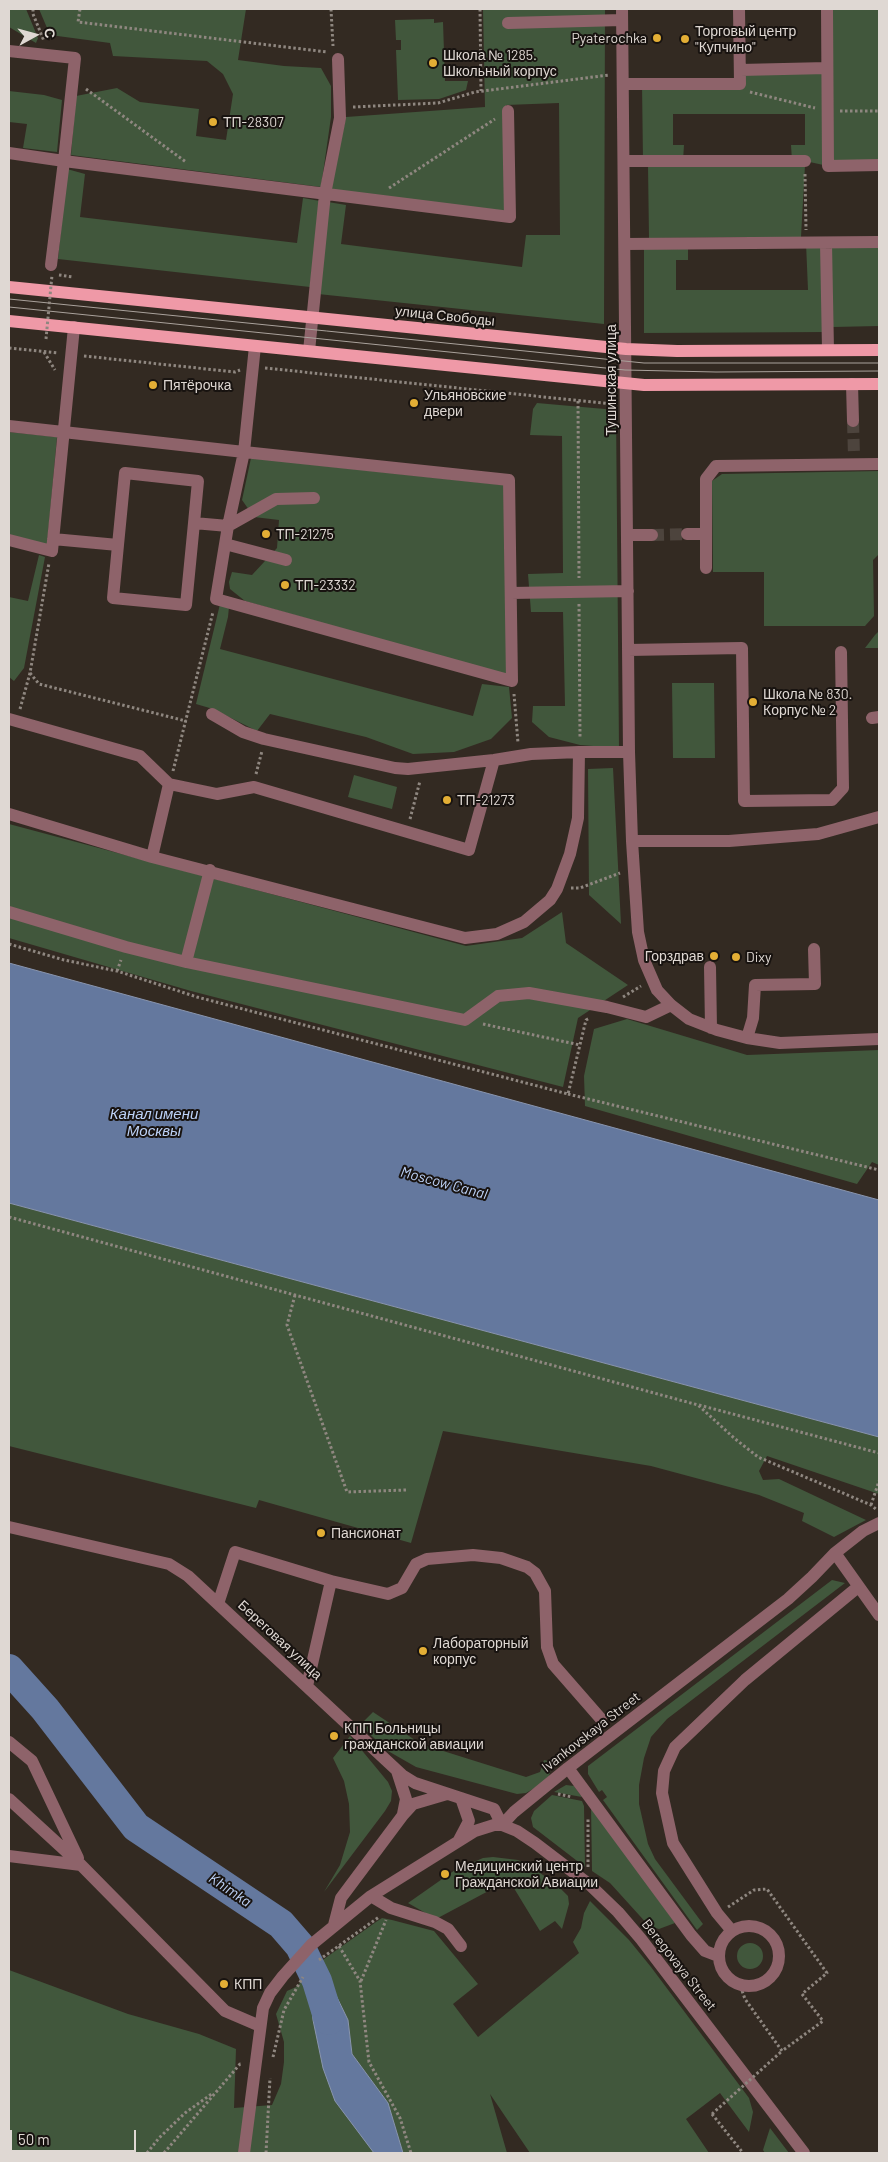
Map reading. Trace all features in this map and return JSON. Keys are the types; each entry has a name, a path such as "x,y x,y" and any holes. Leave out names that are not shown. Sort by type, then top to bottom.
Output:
{"main road":[{"name":"улица Свободы","path":"9,287 626,349 677,351 879,350"},
{"path":"9,321 625,383 668,385 879,384"}],"street":[{"path":"623,84 740,84 739,9"},
{"path":"827,9 828,166 879,165"},
{"path":"508,23 622,14"},
{"name":"Тушинская улица","path":"622,14 629,752 638,932 644,960 657,990 671,1005 689,1019 711,1028 747,1038 780,1043 879,1039"},
{"path":"9,51 75,58 52,270"},
{"path":"309,351 326,194 340,108 338,59"},
{"path":"740,70 827,68"},
{"path":"9,153 510,217 508,111"},
{"path":"624,161 805,161"},
{"path":"625,244 879,242"},
{"path":"826,243 828,350"},
{"path":"52,545 74,327"},
{"path":"9,426 244,452 509,480 512,681 216,599 228,526 244,452 254,346"},
{"path":"852,384 853,421"},
{"path":"706,568 706,479 716,466 854,460 879,464"},
{"path":"126,473 198,480 186,605 113,598 118,545 126,473"},
{"path":"194,523 228,526 276,499 314,498"},
{"path":"687,534 706,534"},
{"path":"627,535 652,535"},
{"path":"9,540 52,545 118,545"},
{"path":"225,544 286,560"},
{"path":"511,593 628,591"},
{"path":"628,650 742,648 744,801 832,800 843,788 841,652"},
{"path":"212,714 243,732 264,739 395,768 494,760 531,754 629,752"},
{"path":"9,719 140,756 169,784 217,794 254,787 469,850 494,760"},
{"path":"9,814 152,856 465,938 497,934 524,922 550,900 558,889 570,854 578,818 580,752"},
{"path":"152,856 169,784"},
{"path":"632,841 729,841 818,834 879,817"},
{"path":"186,962 210,870"},
{"path":"9,912 126,947 186,962 464,1020 498,996 529,993 607,1007 646,1017 671,1005"},
{"path":"747,1038 753,1018 755,986 815,984 814,949"},
{"path":"710,968 711,1028"},
{"name":"Ivankovskaya Street","path":"502,1825 514,1812 568,1768 788,1599 835,1553 863,1530 879,1524"},
{"name":"Береговая улица","path":"9,1527 169,1564 188,1576 397,1771 415,1783 494,1809 502,1825"},
{"path":"218,1604 235,1552 331,1581 388,1594 402,1588 416,1564 427,1559 473,1555 501,1558 527,1567 542,1581 545,1590 547,1646 553,1664 601,1719"},
{"path":"835,1553 879,1615"},
{"path":"307,1686 331,1581"},
{"path":"732,1931 717,1914 673,1843 665,1816 662,1793 664,1772 675,1747 753,1673 858,1587"},
{"path":"9,1742 32,1761 81,1865"},
{"path":"568,1768 691,1935 705,1951 718,1956"},
{"path":"397,1771 406,1799 403,1815"},
{"path":"334,1925 341,1898 403,1815 413,1804 448,1794"},
{"path":"460,1840 469,1821 461,1798"},
{"path":"9,1799 81,1865 225,2011 260,2026"},
{"path":"244,2153 260,2026 263,2008 270,1993 311,1945 371,1896 475,1831 494,1825 502,1825"},
{"name":"Beregovaya Street","path":"502,1825 517,1831 535,1843 590,1885 618,1912 642,1939 804,2153"},
{"path":"9,1856 81,1865"},
{"path":"371,1896 392,1908 435,1922 448,1929 461,1946"},
{"path":"747,1926 755,1926 769,1934 778,1947 778,1964 769,1979 753,1986 740,1985 728,1978 722,1971 718,1956 720,1945 732,1931 747,1926"}],"path":[{"path":"33,9 33,14 50,55"},
{"path":"80,9 78,22 333,53 331,9"},
{"path":"480,9 481,91"},
{"path":"340,108 438,103 481,91 518,88 612,75"},
{"path":"73,80 188,163"},
{"path":"372,200 508,111 518,88"},
{"path":"747,91 828,111 879,111"},
{"path":"805,161 806,243"},
{"path":"46,339 52,270"},
{"path":"9,348 63,354"},
{"path":"81,356 235,372 252,366 625,405"},
{"path":"22,701 30,673 52,545"},
{"path":"169,784 216,599"},
{"path":"30,673 39,684 186,721"},
{"path":"515,706 518,736"},
{"path":"258,768 262,749"},
{"path":"407,831 424,767"},
{"path":"558,889 580,888 620,872 634,872"},
{"path":"9,944 64,960 117,971 196,997 568,1094 879,1170"},
{"path":"568,1094 586,1020 651,979"},
{"path":"464,1020 580,1045"},
{"path":"9,1217 879,1453"},
{"path":"295,1295 287,1325 347,1492 407,1490"},
{"path":"698,1405 758,1457 871,1505 879,1512"},
{"path":"871,1505 879,1481"},
{"path":"550,1792 574,1797"},
{"path":"588,1843 588,1870"},
{"path":"717,1914 754,1890 767,1889 828,1973 802,1994 823,2021 782,2051 712,2114 743,2153"},
{"path":"322,1957 392,1908"},
{"path":"360,1981 392,1908"},
{"path":"339,1946 360,1981 370,2062 400,2118 411,2153"},
{"path":"271,2066 284,2010 305,1973"},
{"path":"740,1985 745,1999 782,2051"},
{"path":"164,2153 240,2064 243,2064"},
{"path":"266,2153 270,2075"},
{"path":"147,2153 159,2138 185,2113 217,2090"}],"green space":[{"path":"9,9 26,9 38,38 36,43 9,27"},
{"path":"39,9 246,9 238,60 284,66 321,68 331,86 331,117 321,187 71,155 76,96 117,88 140,102 199,109 196,136 226,140 233,94 223,74 207,61 113,56 110,43 50,35"},
{"path":"483,9 605,9 604,324 318,294 328,202 346,205 341,244 522,267 526,235 560,235 559,103 506,105 506,211 330,191 346,117 485,107"},
{"path":"832,9 879,9 878,159 828,166 805,161 792,161 791,145 805,145 805,114 673,114 673,145 684,145 683,161 643,161 642,84 739,84 740,70 827,68"},
{"path":"434,19 434,23 443,22 445,81 468,81 466,90 439,99 398,100 396,50 401,50 401,40 396,40 395,20"},
{"path":"9,91 44,95 62,100 57,152 23,148 27,124 9,122"},
{"path":"805,165 801,237 649,238 648,166"},
{"path":"67,169 85,174 80,217 297,243 303,198 320,201 310,287 58,259"},
{"path":"688,243 688,260 676,260 676,290 808,290 806,243 826,243 828,332 644,333 644,244"},
{"path":"879,247 879,326 833,327 831,248"},
{"path":"537,403 616,410 619,748 580,745 549,737 532,722 533,706 565,706 563,612 531,612 528,574 563,573 562,436 530,435 533,409"},
{"path":"9,432 57,437 47,545 9,535"},
{"path":"251,458 504,485 508,676 245,601 230,589 229,582 232,572 252,575 277,548 279,520 254,517 242,500"},
{"path":"879,471 879,554 873,560 874,616 865,626 764,626 764,572 713,572 712,481 722,474"},
{"path":"39,555 45,557 24,668 14,681 9,677 9,597 28,601"},
{"path":"220,604 229,607 220,649 473,716 482,684 509,687 512,718 491,739 454,752 413,754 366,737 270,714 257,731 213,709 196,704"},
{"path":"879,631 879,648 865,648 875,635"},
{"path":"672,683 714,683 715,758 673,758"},
{"path":"613,768 621,924 589,895 588,769"},
{"path":"354,775 397,787 392,809 348,797"},
{"path":"9,824 466,946 522,938 562,912 566,943 628,985 578,1018 563,1087 191,991 9,938"},
{"path":"627,1019 747,1055 879,1050 879,1165 872,1162 857,1184 585,1106 584,1076 594,1029"},
{"path":"9,1203 879,1437 879,1494 767,1456 759,1471 763,1480 779,1479 866,1520 834,1537 802,1521 804,1513 759,1495 651,1466 443,1431 411,1543 259,1500 256,1508 9,1446"},
{"path":"832,1580 845,1583 667,1719 651,1737 644,1758 639,1785 639,1804 648,1844 655,1859 703,1924 697,1930 603,1800 607,1797 602,1790 599,1792 588,1774 588,1766"},
{"path":"373,1712 421,1744 526,1777 540,1772 544,1760 553,1762 549,1776 540,1785 526,1793 517,1794 416,1767 388,1751 360,1725"},
{"path":"350,1736 388,1782 392,1791 391,1801 324,1892 340,1865 350,1832 349,1804 344,1781 333,1758"},
{"path":"566,1785 574,1786 582,1797 554,1792"},
{"path":"552,1795 582,1801 584,1806 585,1867 533,1827 531,1818 534,1811"},
{"path":"591,1806 675,1923 659,1929 649,1926 610,1883 592,1871"},
{"path":"493,1857 518,1860 527,1864 556,1884 568,1896 569,1904 562,1929 555,1921 540,1931 509,1880 436,1919 408,1903 455,1870 483,1858"},
{"path":"590,1901 629,1940 651,1967 749,2098 753,2112 749,2132 720,2093 686,2119 709,2153 530,2153 490,2094 507,2153 403,2153 388,2103 352,2054 348,2020 331,1985 374,2153 9,2153 9,1970 128,2014 199,2034 236,2049 234,2108 272,2105 281,2084 284,2062 284,2042 276,2014 287,1991 296,1987 324,1959 382,1918 434,1931 478,1984 453,2004 478,2037 579,1953 573,1942 581,1928 584,1913"},
{"path":"750,1943 759,1947 763,1956 759,1965 750,1969 741,1965 737,1956 741,1947"},
{"path":"770,2128 789,2153 765,2153 763,2150"}],"water":[{"name":"Канал имени Москвы","path":"9,963 879,1200 879,1437 9,1203"},
{"path":"324,1977 331,1985 348,2020 352,2054 388,2103 403,2153 374,2153 335,2101 323,2068 313,2020 310,1987"}],"waterway":[{"name":"Khimka","path":"9,1669 45,1709 136,1827 281,1924 300,1946 317,1981 329,2020"}],"tunnel":[{"path":"853,421 854,456"},
{"path":"652,535 687,534"}],"tram line":[{"path":"9,299 644,363 879,363"},
{"path":"9,307 625,370 716,372 879,371"}],"place":[{"name":"Pyaterochka","path":"657,38"},
{"name":"Торговый центр \"Купчино\"","path":"685,39"},
{"name":"Школа № 1285. Школьный корпус","path":"433,63"},
{"name":"ТП-28307","path":"213,122"},
{"name":"Пятёрочка","path":"153,385"},
{"name":"Ульяновские двери","path":"414,403"},
{"name":"ТП-21275","path":"266,534"},
{"name":"ТП-23332","path":"285,585"},
{"name":"Школа № 830. Корпус № 2","path":"753,702"},
{"name":"ТП-21273","path":"447,800"},
{"name":"Горздрав","path":"714,956"},
{"name":"Dixy","path":"736,957"},
{"name":"Пансионат","path":"321,1533"},
{"name":"Лабораторный корпус","path":"423,1651"},
{"name":"КПП Больницы гражданской авиации","path":"334,1736"},
{"name":"Медицинский центр Гражданской Авиации","path":"445,1874"},
{"name":"КПП","path":"224,1984"}],"water label":[{"name":"Moscow Canal","path":"444,1183"}]}
